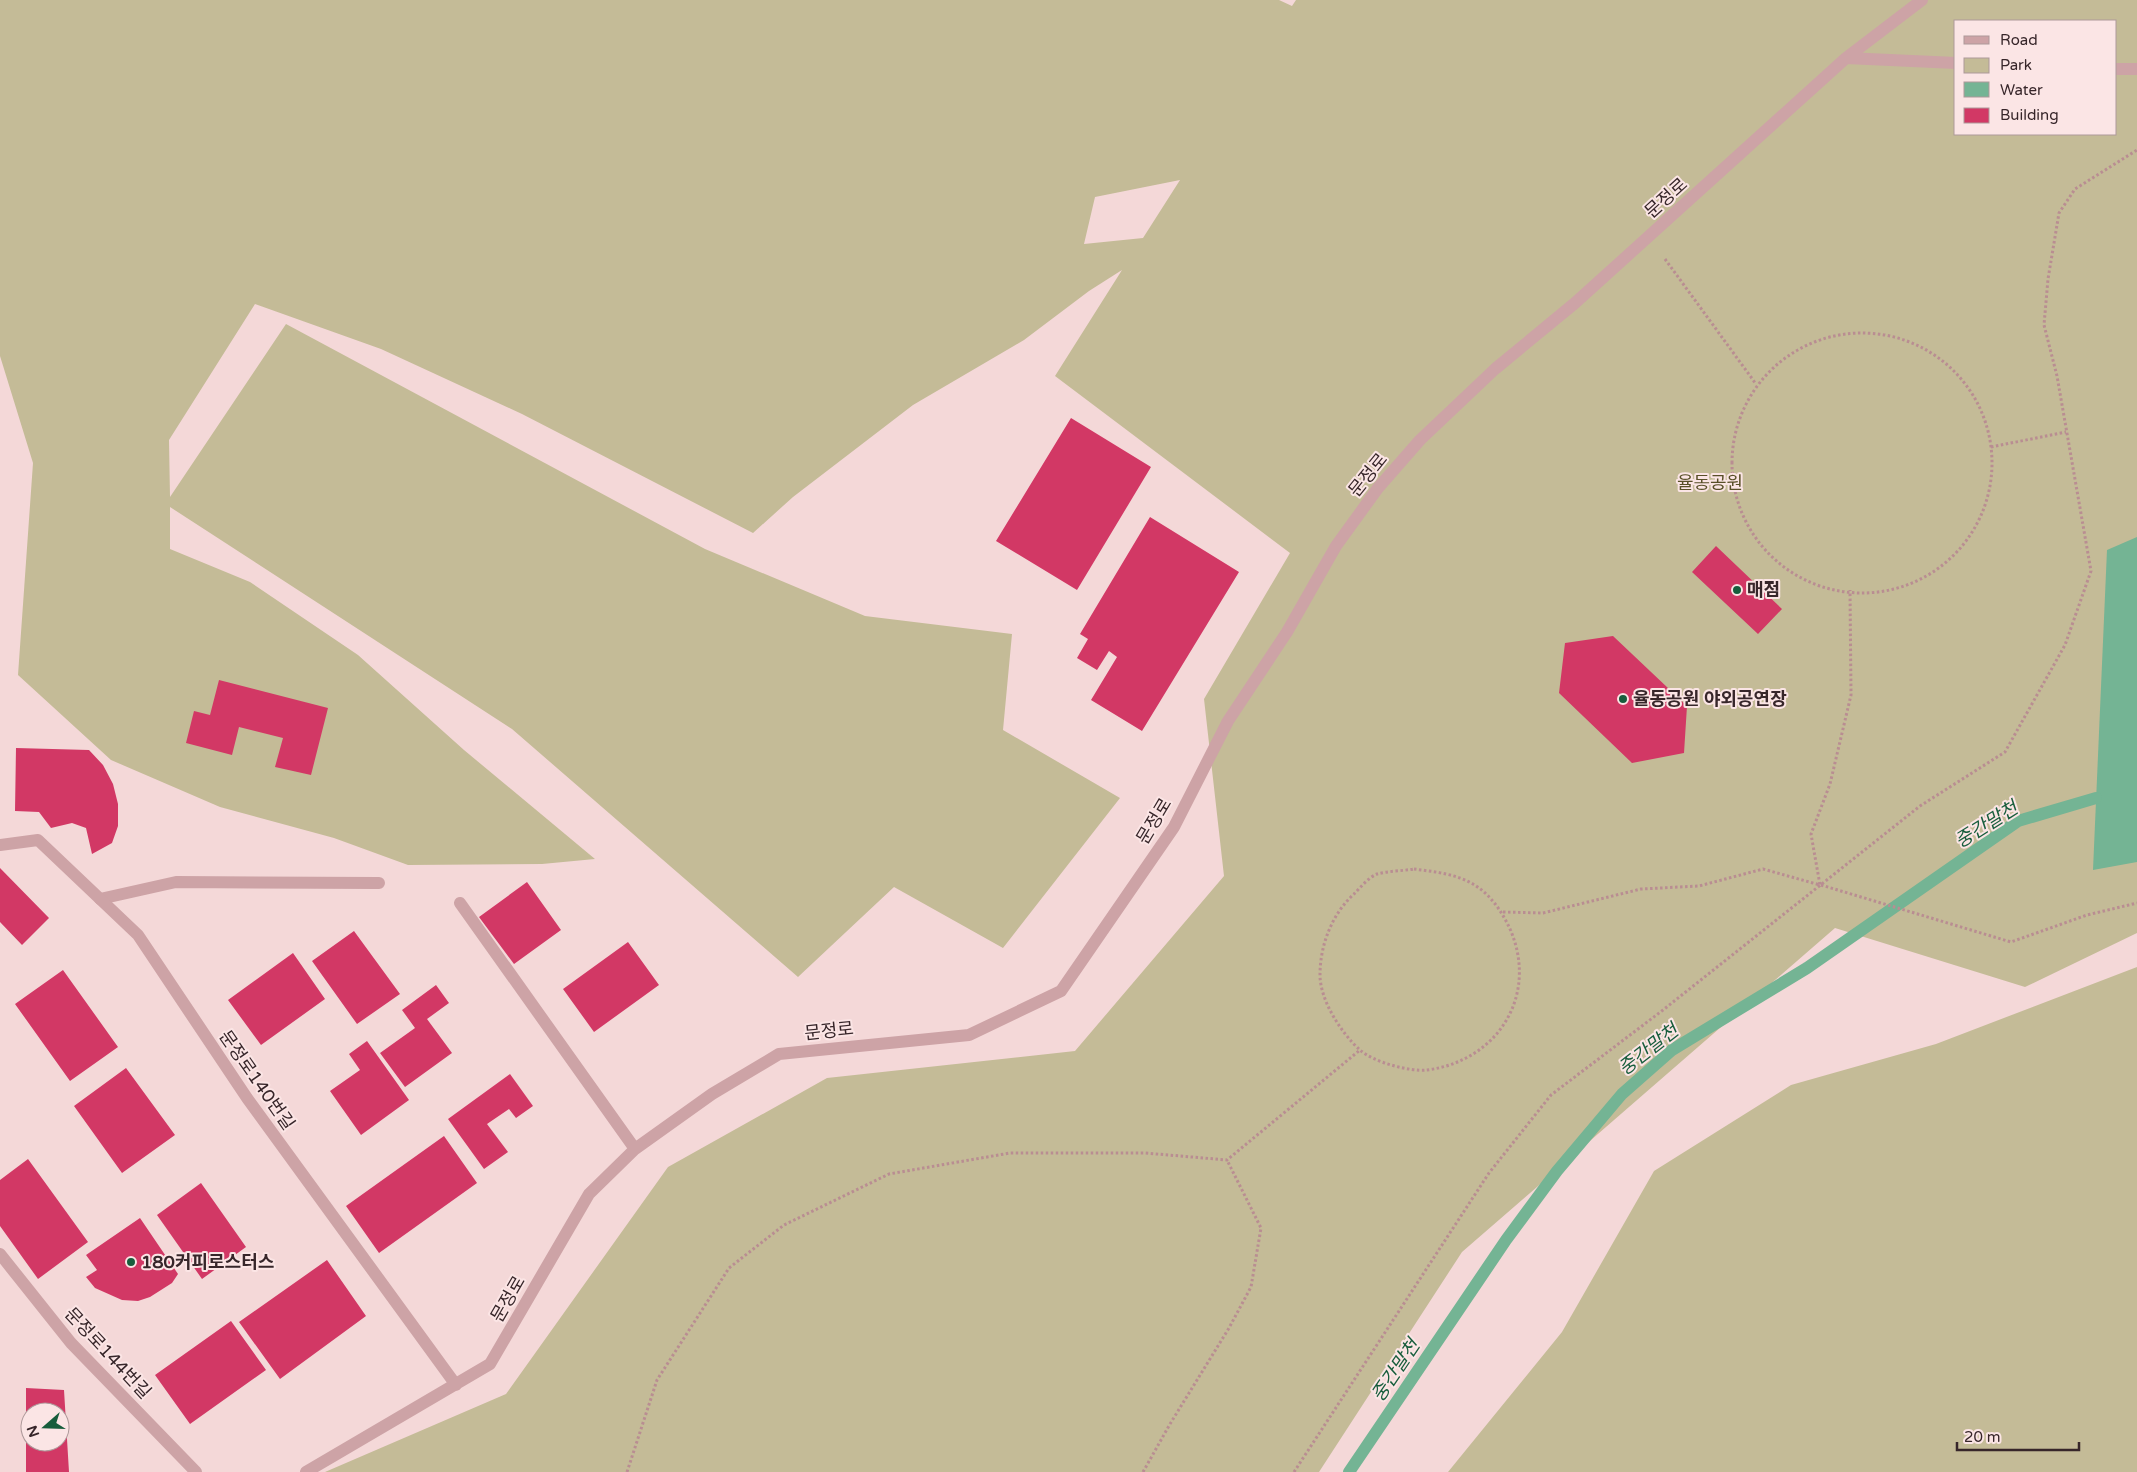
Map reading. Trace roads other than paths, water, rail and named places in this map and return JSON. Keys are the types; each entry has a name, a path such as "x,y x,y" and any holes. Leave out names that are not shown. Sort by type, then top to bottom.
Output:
{"street":[{"name":"문정로","path":"306,1472 490,1364 588,1194 635,1150 712,1094 779,1054 969,1035 1061,991 1174,827 1228,721 1287,632 1336,546 1378,488 1420,440 1488,376 1648,237 1846,58 1922,0"},
{"path":"1846,58 1954,63"},
{"path":"2117,68 2137,69"},
{"name":"문정로140번길","path":"0,845 38,840 138,936 247,1098 456,1385"},
{"path":"100,899 176,882 379,883"},
{"path":"460,903 635,1150"},
{"name":"문정로144번길","path":"0,1254 71,1342 196,1472"}],"water":[{"path":"2137,537 2137,862 2093,870 2107,550"}],"waterway":[{"name":"중간말천","path":"1349,1472 1506,1240 1557,1171 1622,1094 1672,1050 1807,968 2018,821 2096,798"}],"place":[{"name":"매점","path":"1737,590"},
{"name":"율동공원 야외공연장","path":"1623,699"},
{"name":"180커피로스터스","path":"131,1262"}],"park label":[{"name":"율동공원","path":"1710,483"}]}
